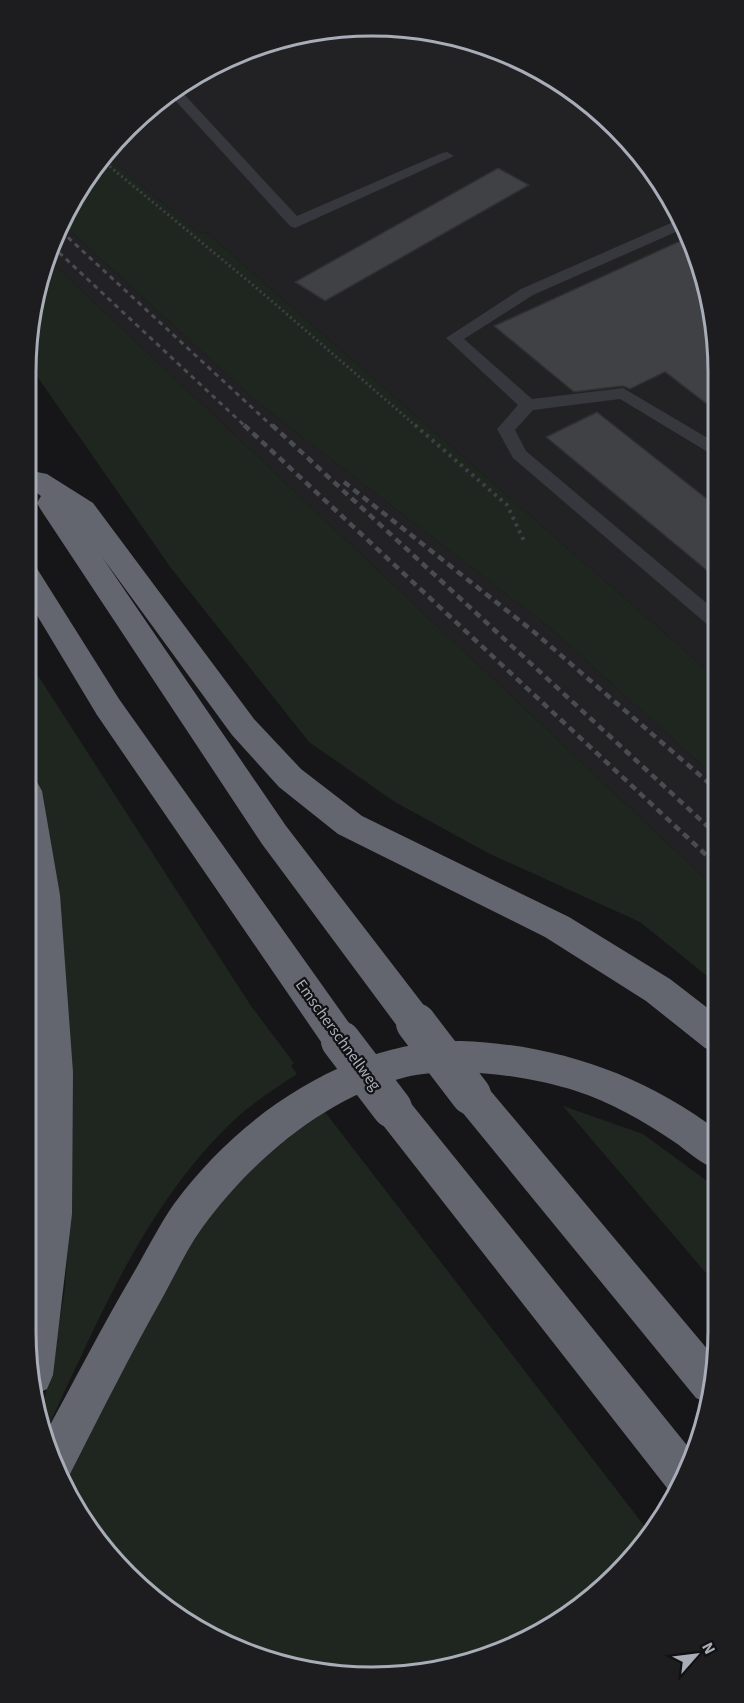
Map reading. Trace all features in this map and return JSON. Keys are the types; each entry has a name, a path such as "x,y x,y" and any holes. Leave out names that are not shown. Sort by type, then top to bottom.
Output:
{"highway":[{"path":"36,477 83,510 243,727 290,778 350,825 557,927 658,990 708,1029"},
{"path":"36,480 274,835 471,1095 705,1378"},
{"name":"Emscherschnellweg","path":"36,590 108,706 341,1041 678,1468"},
{"path":"36,849 44,895 55,1072 53,1214 37,1346"},
{"path":"59,1452 116,1339 189,1215 236,1160 282,1121 353,1080 407,1061 449,1056 511,1060 572,1071 638,1098 688,1128 708,1145"}],"lane":[{"path":"179,97 295,223 447,156"},
{"path":"528,405 454,338 527,292 675,227"},
{"path":"708,446 623,393 528,405 506,429 519,454 708,614"}],"path":[{"path":"107,164 259,290 507,505 525,543"}],"shaded area":[{"path":"372,36 438,42 480,54 521,71 559,93 594,119 639,167 663,204 682,243 702,306 708,372 708,671 206,232 199,233 111,160 150,119 185,93 223,71 285,47 328,39"},
{"path":"111,160 199,233 206,232 708,671 708,771 549,627 257,402 68,229 81,204"},
{"path":"68,229 257,402 549,627 708,771 708,882 54,264"},
{"path":"54,264 708,882 708,977 640,922 488,853 395,802 309,742 171,568 36,375 42,306"},
{"path":"36,673 251,1006 294,1063 291,1066 297,1074 271,1091 231,1123 171,1193 123,1272 49,1425 43,1402 65,1288 72,1189 48,831 36,774"},
{"path":"563,1106 643,1134 708,1182 708,1275"},
{"path":"325,1112 645,1527 625,1553 594,1584 559,1610 521,1632 459,1656 394,1666 328,1664 306,1661 264,1649 204,1622 150,1584 105,1536 71,1480 69,1475 102,1403 164,1284 212,1212 248,1170 279,1143"}],"building":[{"path":"498,168 529,185 325,301 295,282"},
{"path":"680,241 690,264 702,306 707,350 708,405 665,372 630,389 623,386 574,392 494,326"},
{"path":"597,412 708,500 708,571 546,437"}],"railway":[{"path":"66,235 273,427"},
{"path":"59,252 246,427"},
{"path":"244,425 708,857"},
{"path":"272,425 708,827"},
{"path":"344,482 534,632 708,782"}]}
